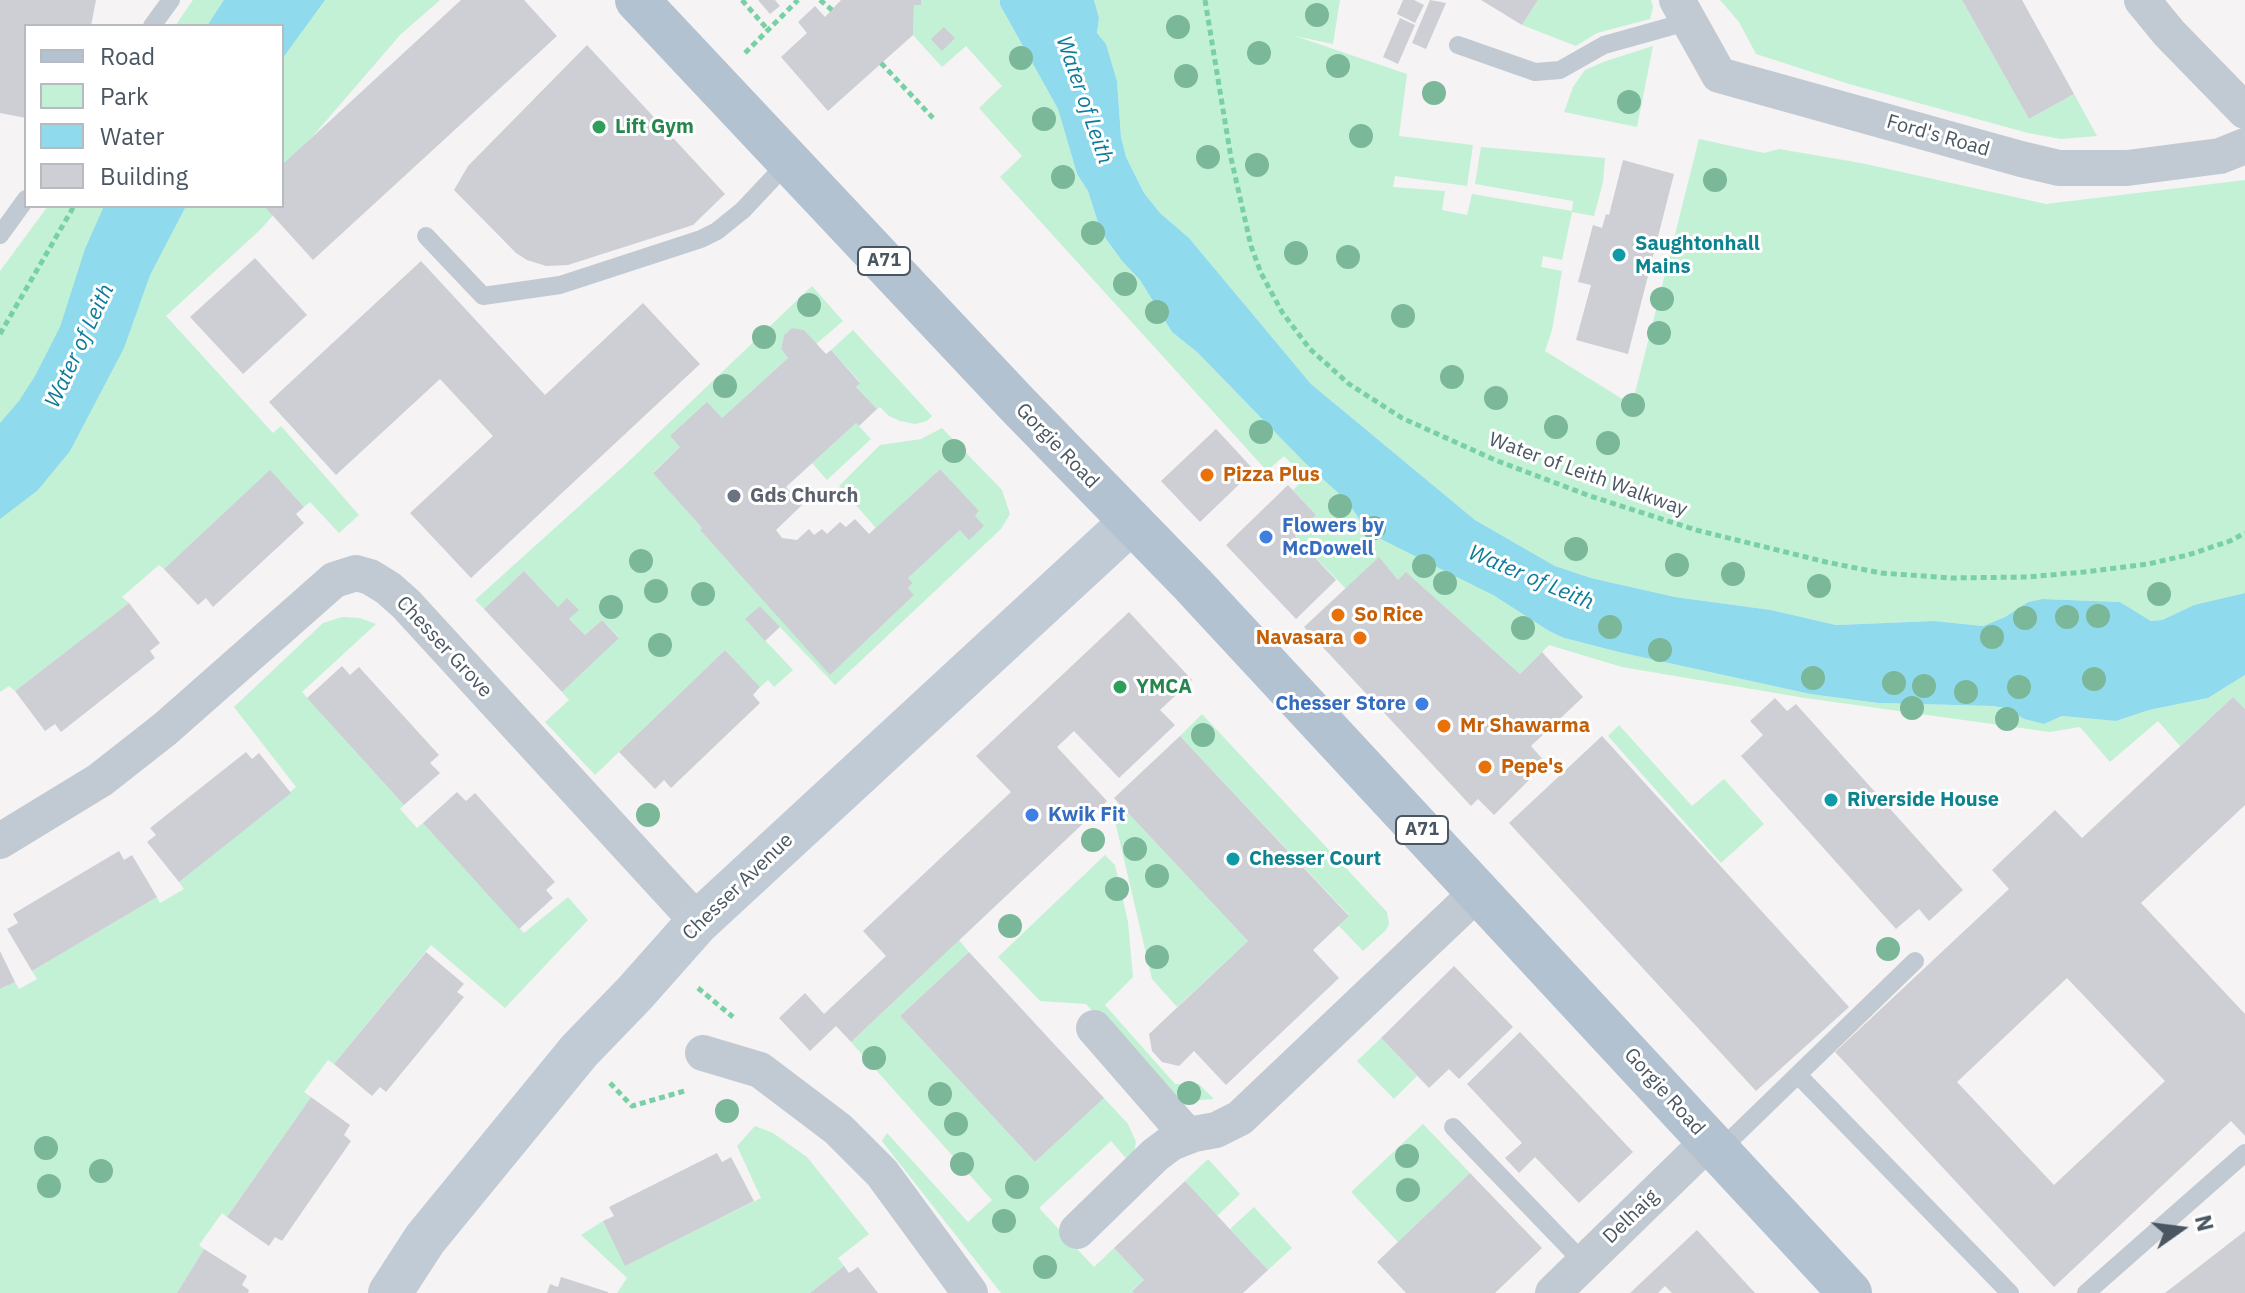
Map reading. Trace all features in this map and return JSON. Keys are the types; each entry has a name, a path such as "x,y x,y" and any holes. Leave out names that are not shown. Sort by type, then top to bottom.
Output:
{"main road":[{"name":"Gorgie Road","path":"637,0 1130,523 1193,585 1850,1293"}],"street":[{"path":"2142,0 2169,33 2245,111"},
{"name":"Ford's Road","path":"1684,10 1719,75 2033,162 2059,168 2127,168 2220,156 2245,146"},
{"name":"Chesser Avenue","path":"390,1293 425,1239 570,1062 698,922 1130,523"},
{"name":"Chesser Grove","path":"0,841 100,780 165,729 334,580 356,573 388,588 406,604 698,922"},
{"path":"1077,1231 1100,1202 1171,1143 1228,1125 1279,1096 1479,891"},
{"path":"1094,1028 1188,1136"},
{"path":"703,1053 760,1070 838,1129 882,1173 970,1293"},
{"name":"Delhaig","path":"1553,1293 1714,1146"}],"lane":[{"path":"153,24 171,0"},
{"path":"1458,45 1535,72 1560,70 1604,45 1684,10"},
{"path":"426,236 483,296 560,285 717,231 743,210 789,161"},
{"path":"0,235 24,202"},
{"path":"1714,1146 1798,1075 1915,961"},
{"path":"1798,1075 1920,1213 2010,1293"},
{"path":"1453,1127 1584,1263"},
{"path":"2086,1293 2245,1153"}],"path":[{"path":"742,0 768,30"},
{"path":"715,83 798,0"},
{"path":"820,0 832,10"},
{"name":"Water of Leith Walkway","path":"1205,0 1231,158 1251,246 1261,273 1282,312 1310,349 1349,384 1402,418 1495,460 1590,496 1681,525 1881,573 1951,578 2027,577 2084,572 2148,564 2188,555 2245,533"},
{"path":"881,63 933,118"},
{"path":"0,334 73,208"}],"green space":[{"path":"193,0 440,0 400,35 284,170 284,24 176,24"},
{"path":"921,0 1000,0 1058,109 1077,174 1088,191 1101,232 1140,280 1172,332 1197,352 1304,462 1346,500 1360,520 1493,595 1549,631 1564,638 1623,653 1810,694 1878,703 1992,706 2006,708 2024,719 2044,724 2062,716 2116,721 2149,710 2208,698 2245,675 2245,709 2233,697 2180,746 2158,721 2110,762 2080,727 2050,732 1805,698 1622,667 1549,645 1520,674 1407,573 1398,580 1379,558 1346,589 1295,536 1316,515 1293,490 1305,478 1284,456 1267,471 1000,177 1022,156 979,108 1002,86 966,46 942,67 913,35 914,5 921,5"},
{"path":"1094,0 1340,0 1333,44 1295,36 1407,74 1399,136 1473,145 1467,186 1395,176 1393,187 1445,191 1442,210 1467,215 1472,194 1572,211 1573,201 1475,184 1481,147 1605,158 1603,182 1594,216 1572,212 1562,260 1543,256 1541,267 1562,271 1552,330 1545,351 1632,405 1699,139 1764,153 1779,149 1861,163 2046,204 2245,180 2245,593 2194,605 2162,620 2151,621 2120,602 2042,599 2028,602 2005,617 1983,626 1934,621 1836,625 1771,610 1675,597 1591,578 1555,566 1475,520 1311,384 1189,238 1160,213 1144,193 1126,157 1121,137 1117,81 1106,44 1097,33 1099,18"},
{"path":"1538,0 1651,0 1653,7 1650,19 1597,33 1576,46 1522,25"},
{"path":"1720,0 1962,0 2029,119 2074,94 2097,136 2061,139 2028,133 1849,84 1756,54 1739,22"},
{"path":"1653,46 1637,127 1564,112 1573,87 1585,70"},
{"path":"47,208 279,208 261,229 166,316 273,433 281,426 359,515 339,533 310,502 304,507 270,471 164,569 159,565 122,597 129,603 15,691 9,686 0,692 0,271"},
{"path":"812,286 843,321 816,344 804,330 792,328 784,335 781,349 788,358 722,418 670,436 680,447 653,472 702,528 700,530 830,674 914,595 908,588 913,583 908,578 979,512 940,469 876,528 839,486 880,445 921,439 942,428 1002,490 1010,514 1001,529 835,685 760,606 746,620 793,670 774,687 768,680 760,687 725,650 595,775 545,722 569,700 562,692 619,637 602,620 585,635 569,619 578,610 558,607 524,571 484,609 475,600 627,463"},
{"path":"853,330 932,416 927,421 915,424 889,416 880,407 877,409 856,387 860,382 831,350"},
{"path":"856,423 871,439 827,480 812,463"},
{"path":"342,617 360,618 376,624 302,692 404,805 400,809 417,828 423,823 524,933 568,897 588,920 505,1008 431,945 334,1064 328,1060 304,1092 311,1097 227,1217 222,1213 199,1245 204,1249 177,1293 0,1293 0,989 15,982 19,989 37,979 32,971 157,897 160,903 184,889 179,882 296,787 234,707 323,623"},
{"path":"1202,714 1387,912 1389,924 1386,930 1363,951 1339,926 1349,915 1180,736"},
{"path":"1619,725 1692,806 1724,779 1764,824 1721,863 1608,736"},
{"path":"1118,802 1248,941 1177,1007 1152,979 1112,808"},
{"path":"1105,855 1115,865 1128,922 1133,977 1105,1005 1175,1084 1199,1084 1214,1099 1173,1102 1086,1004 1040,1001 998,957"},
{"path":"959,940 969,952 900,1016 1035,1162 1104,1098 1128,1124 1136,1142 1131,1164 1111,1141 1039,1208 1094,1267 1114,1248 1144,1280 1132,1290 1134,1293 1001,1293 882,1141 887,1133 968,1222 992,1200 851,1042"},
{"path":"1381,1038 1417,1076 1394,1099 1357,1061"},
{"path":"1423,1124 1470,1173 1398,1242 1351,1192"},
{"path":"755,1126 773,1133 807,1157 869,1234 838,1258 844,1266 810,1293 617,1293 627,1278 581,1235 603,1221 626,1265 761,1198 737,1146"},
{"path":"1208,1159 1240,1194 1217,1216 1185,1181"},
{"path":"1254,1207 1292,1248 1268,1270 1230,1229"}],"water":[{"path":"224,0 325,0 284,56 284,24 208,24"},
{"name":"Water of Leith","path":"1000,0 1094,0 1099,18 1097,33 1106,44 1117,81 1121,137 1126,157 1144,193 1160,213 1189,238 1311,384 1475,520 1555,566 1591,578 1675,597 1771,610 1836,625 1934,621 1983,626 2005,617 2028,602 2042,599 2120,602 2151,621 2162,620 2194,605 2245,593 2245,675 2208,698 2149,710 2116,721 2062,716 2044,724 2024,719 2006,708 1992,706 1878,703 1810,694 1623,653 1564,638 1549,631 1493,595 1379,538 1360,520 1346,500 1304,462 1197,352 1172,332 1140,280 1101,232 1088,191 1077,174 1058,109"},
{"name":"Water of Leith","path":"103,208 185,208 150,275 124,348 70,451 38,490 0,519 0,423 35,376 60,327 85,249"}],"building":[{"path":"0,0 96,0 91,24 24,24 24,118 0,113"},
{"path":"461,0 524,0 557,36 313,260 266,208 284,208 284,163"},
{"path":"758,0 775,0 780,6 770,14"},
{"path":"841,0 921,0 921,5 914,5 913,35 828,111 781,57 807,33 798,22 815,6 825,17"},
{"path":"1403,0 1414,0 1424,5 1415,23 1397,14"},
{"path":"1430,0 1446,3 1426,49 1412,43"},
{"path":"1481,0 1538,0 1522,25"},
{"path":"1962,0 2022,0 2074,94 2029,119"},
{"path":"1400,18 1415,25 1398,64 1383,57"},
{"path":"944,27 955,38 942,51 931,39"},
{"path":"587,45 725,194 693,225 568,265 546,266 516,253 454,190 468,166"},
{"name":"Saughtonhall Mains","path":"1623,160 1674,174 1628,354 1576,340 1591,285 1578,282 1593,225 1602,228 1606,214 1609,215"},
{"path":"255,258 307,315 243,374 190,317"},
{"path":"421,261 545,395 643,303 700,364 471,578 410,513 493,436 440,379 336,475 269,402"},
{"name":"Gds Church","path":"792,328 804,330 826,354 831,350 860,383 856,387 877,409 859,426 856,423 786,487 802,505 776,530 782,538 797,540 809,529 814,535 822,529 827,534 840,522 846,527 855,519 869,534 940,469 979,511 975,516 984,526 969,540 960,530 908,578 913,583 908,588 914,595 830,675 653,473 680,447 670,436 707,402 722,418 788,358 781,349 784,335"},
{"path":"1216,429 1254,470 1200,522 1161,481"},
{"path":"270,470 304,507 296,514 304,523 213,607 206,598 198,605 164,569"},
{"path":"1288,485 1316,515 1295,536 1336,580 1296,619 1226,545"},
{"path":"1379,557 1398,580 1406,572 1520,674 1542,652 1583,697 1531,746 1546,763 1494,815 1478,799 1471,806 1304,627"},
{"path":"524,571 558,607 567,598 579,610 569,619 585,635 602,620 619,638 562,692 484,609"},
{"path":"129,603 160,643 150,651 155,658 61,732 55,724 45,731 15,691"},
{"path":"760,606 780,627 765,641 745,619"},
{"path":"1129,612 1192,680 1160,710 1175,725 1119,778 1074,731 1057,747 1107,801 851,1042 836,1026 810,1051 779,1018 805,993 824,1014 886,956 863,931 1011,792 976,756"},
{"path":"725,650 760,687 753,695 760,703 671,788 664,780 655,789 619,752"},
{"path":"342,666 350,675 359,667 439,755 430,763 440,773 404,805 307,698"},
{"path":"2233,697 2245,709 2245,805 2141,903 2245,1014 2245,1136 2231,1121 2054,1287 1835,1052 2009,889 1992,870 2055,810 2082,838","holes":["2067,978 2165,1081 2054,1185 1957,1082"]},
{"name":"Riverside House","path":"1775,698 1787,711 1796,704 1963,890 1929,921 1919,909 1896,929 1741,756 1763,735 1750,721"},
{"name":"Chesser Court","path":"1180,736 1349,916 1313,950 1339,978 1226,1085 1194,1051 1179,1066 1162,1062 1152,1051 1149,1034 1248,941 1114,798"},
{"path":"1602,736 1849,1007 1756,1091 1509,823"},
{"path":"246,752 252,759 259,753 291,793 179,882 147,842 156,835 150,828"},
{"path":"457,792 466,801 475,793 555,882 546,890 553,898 519,929 423,823"},
{"path":"119,851 124,860 132,855 157,897 32,971 7,929 18,923 13,914"},
{"path":"0,951 15,982 0,989"},
{"path":"426,952 464,984 457,992 464,997 386,1092 380,1087 372,1096 334,1064"},
{"path":"969,952 1104,1098 1035,1162 900,1016"},
{"path":"1454,966 1513,1027 1459,1079 1449,1069 1429,1088 1381,1038"},
{"path":"1520,1032 1633,1152 1579,1203 1535,1157 1519,1173 1505,1158 1522,1143 1467,1084"},
{"path":"311,1097 350,1125 344,1135 351,1141 282,1241 275,1237 269,1246 227,1217"},
{"path":"717,1153 722,1162 731,1157 754,1201 625,1266 603,1221 614,1216 609,1207"},
{"path":"1470,1173 1542,1248 1495,1293 1406,1293 1377,1262"},
{"path":"1185,1181 1268,1270 1243,1293 1132,1291 1144,1280 1114,1248"},
{"path":"1697,1230 1755,1293 1672,1293 1665,1286 1658,1293 1630,1293"},
{"path":"2245,1231 2245,1293 2165,1293"},
{"path":"204,1249 247,1276 242,1285 249,1290 248,1293 177,1293"},
{"path":"844,1266 849,1273 858,1267 878,1293 810,1293"},
{"path":"561,1277 608,1293 547,1293 550,1284 558,1287"}],"place":[{"name":"Lift Gym","path":"599,127"},
{"name":"Saughtonhall Mains","path":"1619,255"},
{"name":"Pizza Plus","path":"1207,475"},
{"name":"Gds Church","path":"734,496"},
{"name":"Flowers by McDowell","path":"1266,537"},
{"name":"So Rice","path":"1338,615"},
{"name":"Navasara","path":"1360,638"},
{"name":"YMCA","path":"1120,687"},
{"name":"Chesser Store","path":"1422,704"},
{"name":"Mr Shawarma","path":"1444,726"},
{"name":"Pepe's","path":"1485,767"},
{"name":"Riverside House","path":"1831,800"},
{"name":"Kwik Fit","path":"1032,815"},
{"name":"Chesser Court","path":"1233,859"}]}
